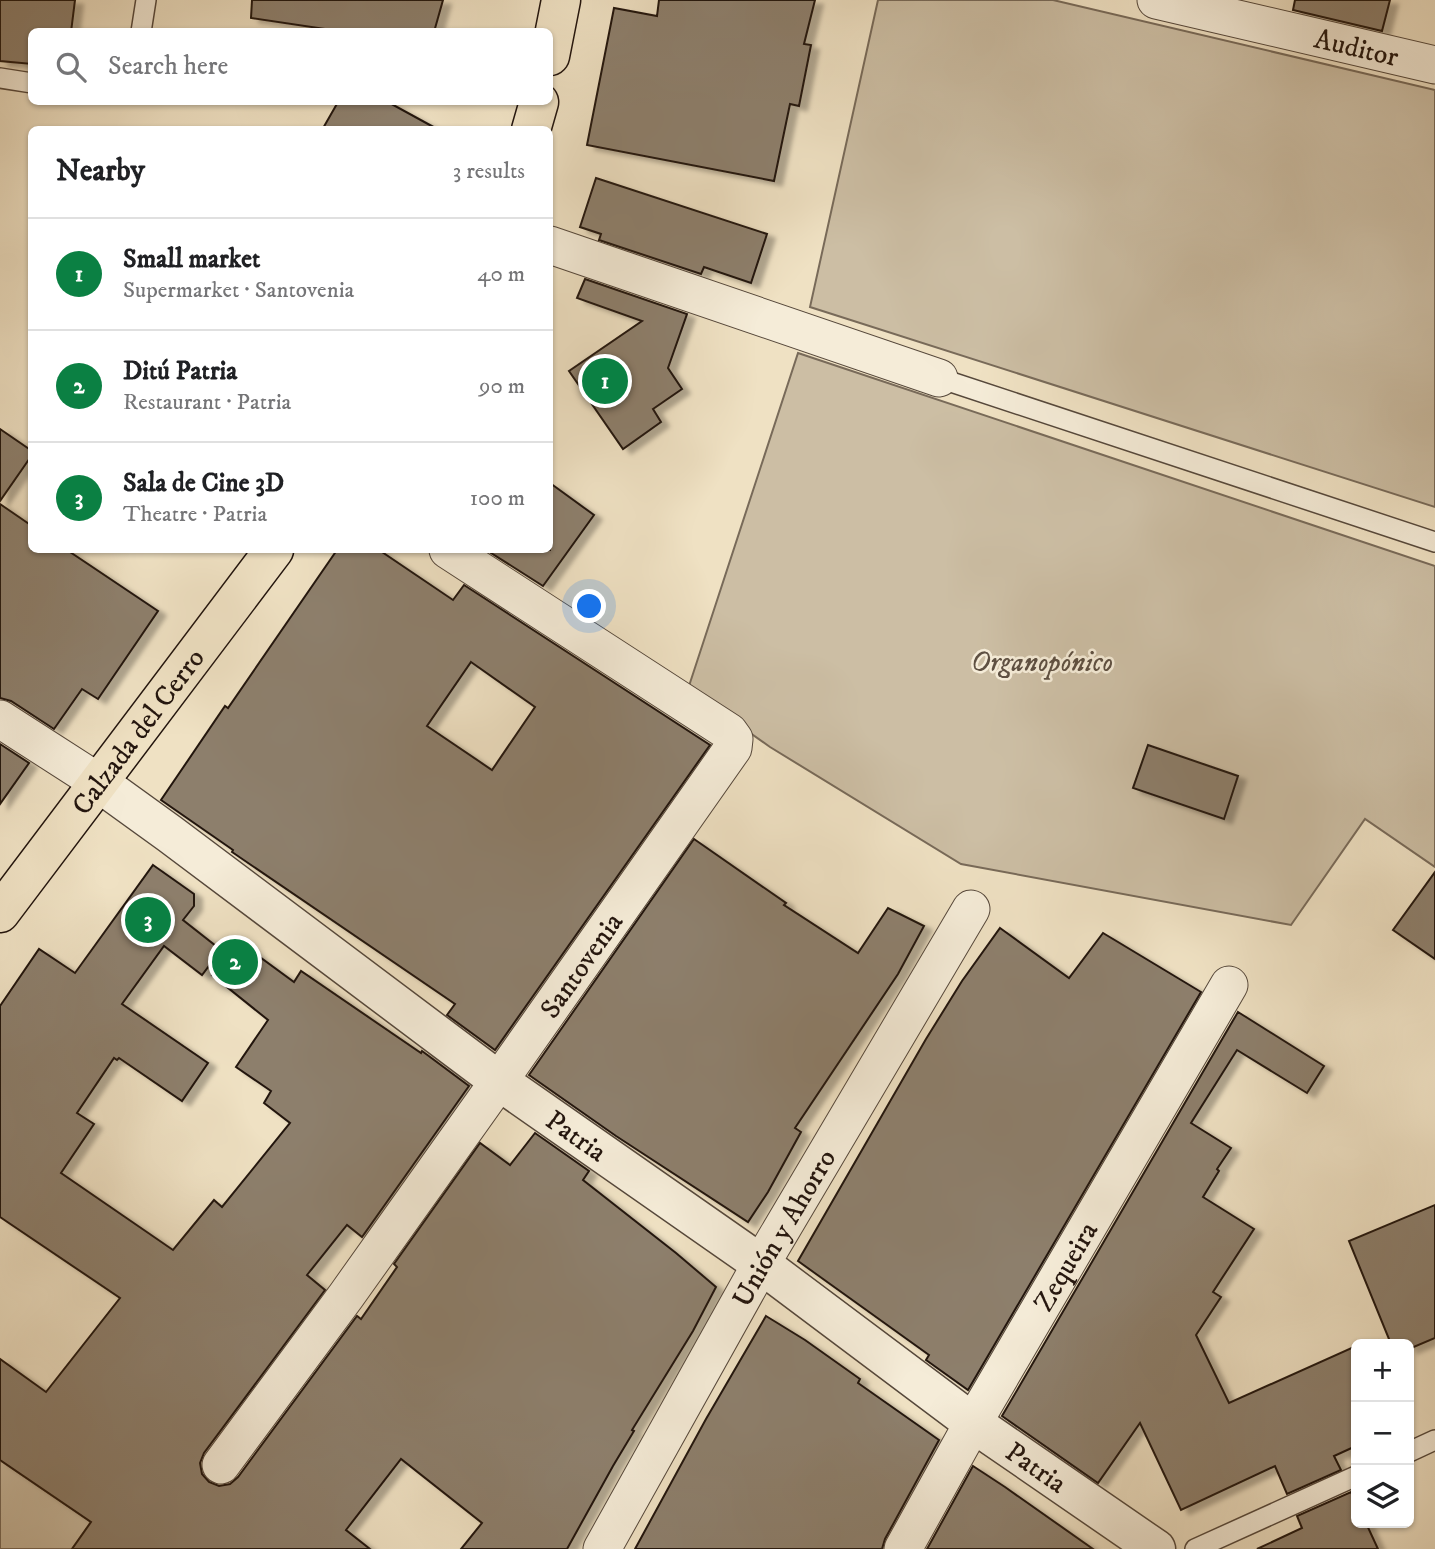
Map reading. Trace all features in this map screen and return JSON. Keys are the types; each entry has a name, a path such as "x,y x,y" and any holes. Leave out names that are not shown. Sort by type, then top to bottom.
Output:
{"main road":[{"path":"553,40 561,0"},
{"path":"532,126 538,105"},
{"name":"Calzada del Cerro","path":"0,913 272,553"}],"street":[{"name":"Auditor","path":"1156,0 1435,65"},
{"path":"553,246 939,379"},
{"name":"Santovenia","path":"221,1465 339,1307 733,748 734,739 729,732 453,553"},
{"name":"Patria","path":"0,719 98,782 499,1081 761,1264 973,1423 1156,1549"},
{"name":"Unión y Ahorro","path":"602,1549 761,1264 971,909"},
{"name":"Zequeira","path":"903,1549 973,1423 1229,985"}],"lane":[{"path":"142,28 146,0"},
{"path":"0,79 28,82"},
{"path":"939,379 1435,542"},
{"path":"1414,1450 1435,1440"},
{"path":"1195,1549 1351,1478"}],"green space":[{"path":"878,0 1053,0 1435,90 1435,507 810,307"},
{"name":"Organopónico","path":"798,353 1435,566 1435,867 1365,819 1291,925 961,864 770,747 688,689"},
{"path":"0,1460 91,1522 72,1549 0,1549"}],"building":[{"path":"0,0 75,0 72,28 28,28 28,64 0,61"},
{"path":"252,0 443,0 435,28 318,28 251,18"},
{"path":"659,0 815,0 804,44 811,45 799,106 790,104 774,181 587,145 614,8 657,16"},
{"path":"1295,0 1390,0 1382,31 1293,10"},
{"path":"336,105 393,105 432,126 324,126"},
{"path":"596,178 767,234 751,283 704,267 701,274 599,240 601,234 580,227"},
{"path":"585,279 687,314 668,368 682,389 653,409 661,422 623,449 569,371 642,321 577,298"},
{"path":"0,429 28,448 28,461 0,501"},
{"path":"553,485 594,515 543,586 491,553 553,553"},
{"path":"0,504 28,523 28,553 71,553 158,611 98,699 82,689 54,729 11,701 0,698"},
{"path":"335,553 383,553 453,600 464,585 710,745 495,1050 447,1015 455,1004 232,852 233,850 161,800 225,706 228,708","holes":["471,662 535,707 492,770 427,726"]},
{"path":"0,744 29,763 0,804"},
{"path":"1148,745 1238,776 1224,819 1133,788"},
{"path":"694,839 786,903 784,905 858,953 888,908 924,926 898,974 795,1128 801,1132 748,1222 616,1136 529,1075"},
{"path":"153,865 194,894 194,906 183,920 221,950 202,975 164,946 122,1004 208,1063 182,1101 119,1058 114,1058 77,1113 94,1124 61,1173 173,1250 214,1200 222,1207 290,1123 264,1103 271,1091 236,1067 268,1020 212,975 238,941 294,982 301,971 421,1053 422,1051 469,1086 362,1237 347,1225 307,1275 325,1290 204,1453 200,1463 202,1474 209,1482 219,1486 230,1484 238,1477 357,1316 361,1319 397,1267 394,1264 480,1143 510,1165 535,1133 589,1171 583,1180 716,1287 693,1331 632,1430 634,1431 567,1549 461,1549 482,1523 401,1459 346,1530 370,1549 72,1549 91,1522 0,1460 0,1359 46,1392 120,1298 0,1217 0,1006 39,949 75,973"},
{"path":"1435,872 1435,959 1393,930"},
{"path":"1000,928 1069,978 1103,933 1201,992 968,1390 926,1360 929,1355 798,1261 926,1039 962,981"},
{"path":"1238,1012 1324,1066 1307,1093 1237,1050 1191,1123 1231,1148 1203,1197 1254,1229 1213,1292 1221,1297 1196,1335 1229,1403 1351,1348 1351,1448 1334,1456 1341,1470 1287,1494 1275,1466 1181,1510 1140,1423 1098,1483 1002,1416"},
{"path":"1435,1205 1435,1338 1414,1347 1414,1339 1389,1339 1349,1241"},
{"path":"766,1316 860,1379 858,1383 939,1440 882,1549 635,1549 706,1419"},
{"path":"973,1466 1005,1487 1093,1549 927,1549"},
{"path":"1351,1492 1351,1528 1368,1528 1378,1549 1257,1549 1302,1528 1297,1516"}],"place":[{"name":"Small market","path":"605,381"},
{"name":"Sala de Cine 3D","path":"148,920"},
{"name":"Ditú Patria","path":"235,962"}]}
